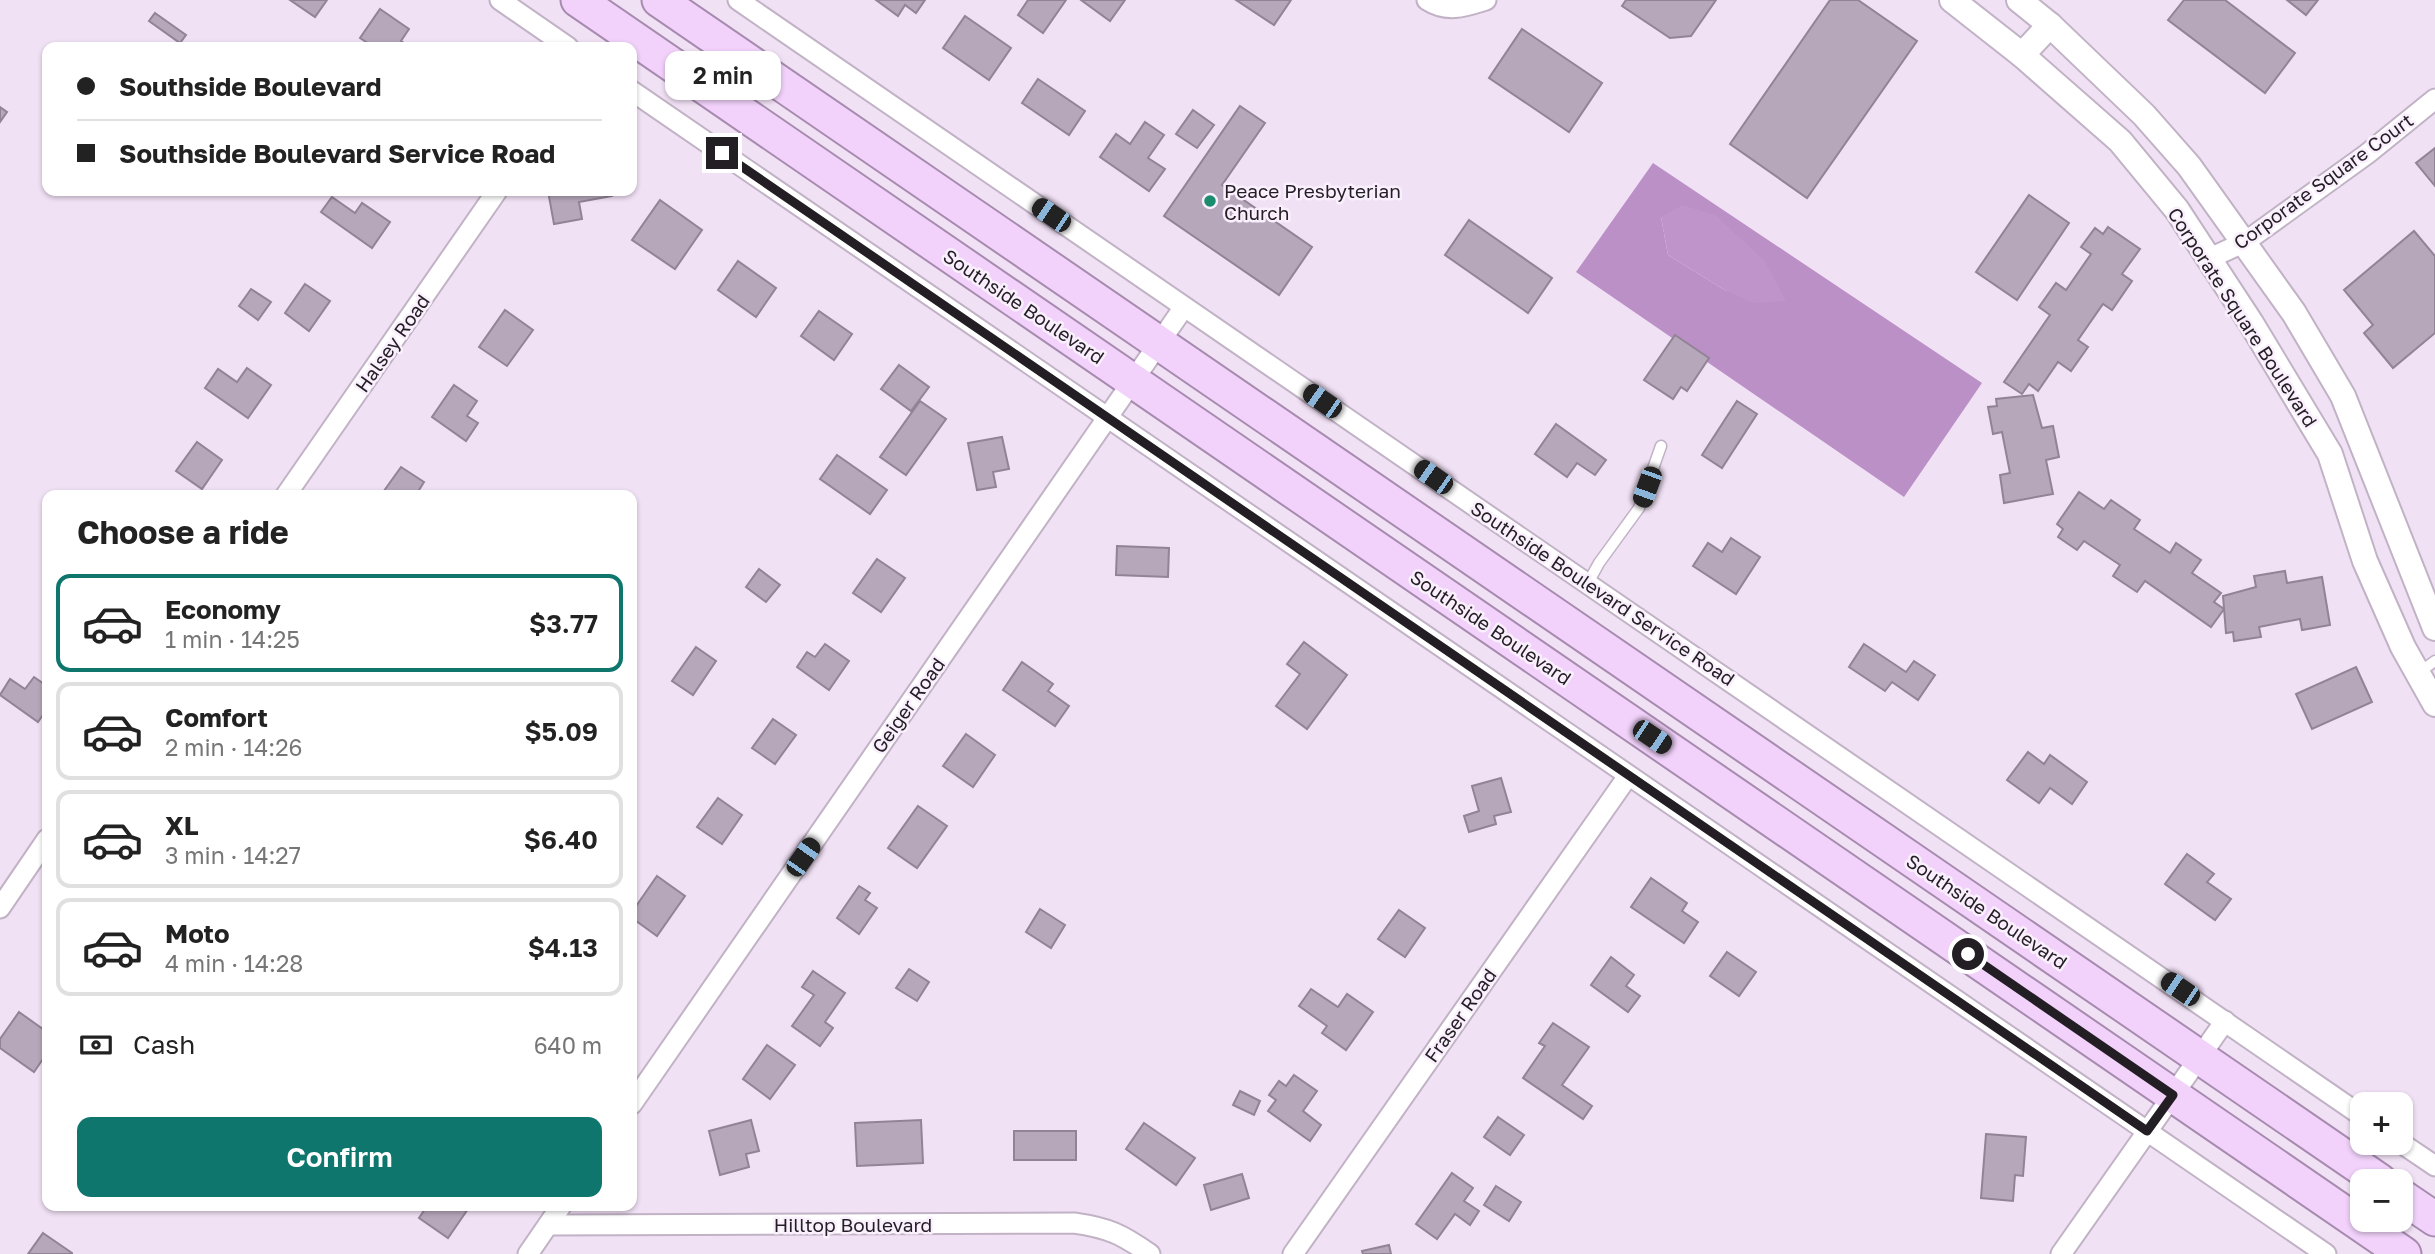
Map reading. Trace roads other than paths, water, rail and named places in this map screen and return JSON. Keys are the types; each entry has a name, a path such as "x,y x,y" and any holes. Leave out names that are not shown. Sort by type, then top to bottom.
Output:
{"highway":[{"name":"Southside Boulevard","path":"578,0 2404,1254"},
{"name":"Southside Boulevard","path":"659,0 2362,1169"},
{"path":"2413,1204 2435,1219"}],"street":[{"path":"500,0 561,42"},
{"name":"Southside Boulevard Service Road","path":"738,0 2350,1108"},
{"path":"1427,0 1440,8 1463,8 1486,0"},
{"name":"Corporate Square Boulevard","path":"1952,0 2022,55 2120,141 2177,210 2286,377 2330,454 2365,561 2403,647 2426,667 2435,704"},
{"name":"Corporate Square Boulevard","path":"2019,0 2050,25 2144,115 2189,166 2294,313 2343,396 2435,628"},
{"path":"2022,55 2050,25"},
{"path":"637,94 2326,1254"},
{"name":"Corporate Square Court","path":"2208,259 2245,242 2367,154 2435,99"},
{"name":"Halsey Road","path":"289,490 494,196"},
{"name":"Geiger Road","path":"637,1097 1184,307"},
{"name":"Fraser Road","path":"1293,1254 1628,776"},
{"path":"0,908 42,846"},
{"path":"2061,1254 2225,1021"},
{"path":"2413,1151 2435,1166"},
{"path":"528,1254 558,1211"},
{"name":"Hilltop Boulevard","path":"548,1225 1074,1223 1103,1227 1123,1236 1150,1254"}],"lane":[{"path":"1588,583 1599,563 1639,508 1661,446"}],"place":[{"name":"Peace Presbyterian Church","path":"1210,201"}]}
